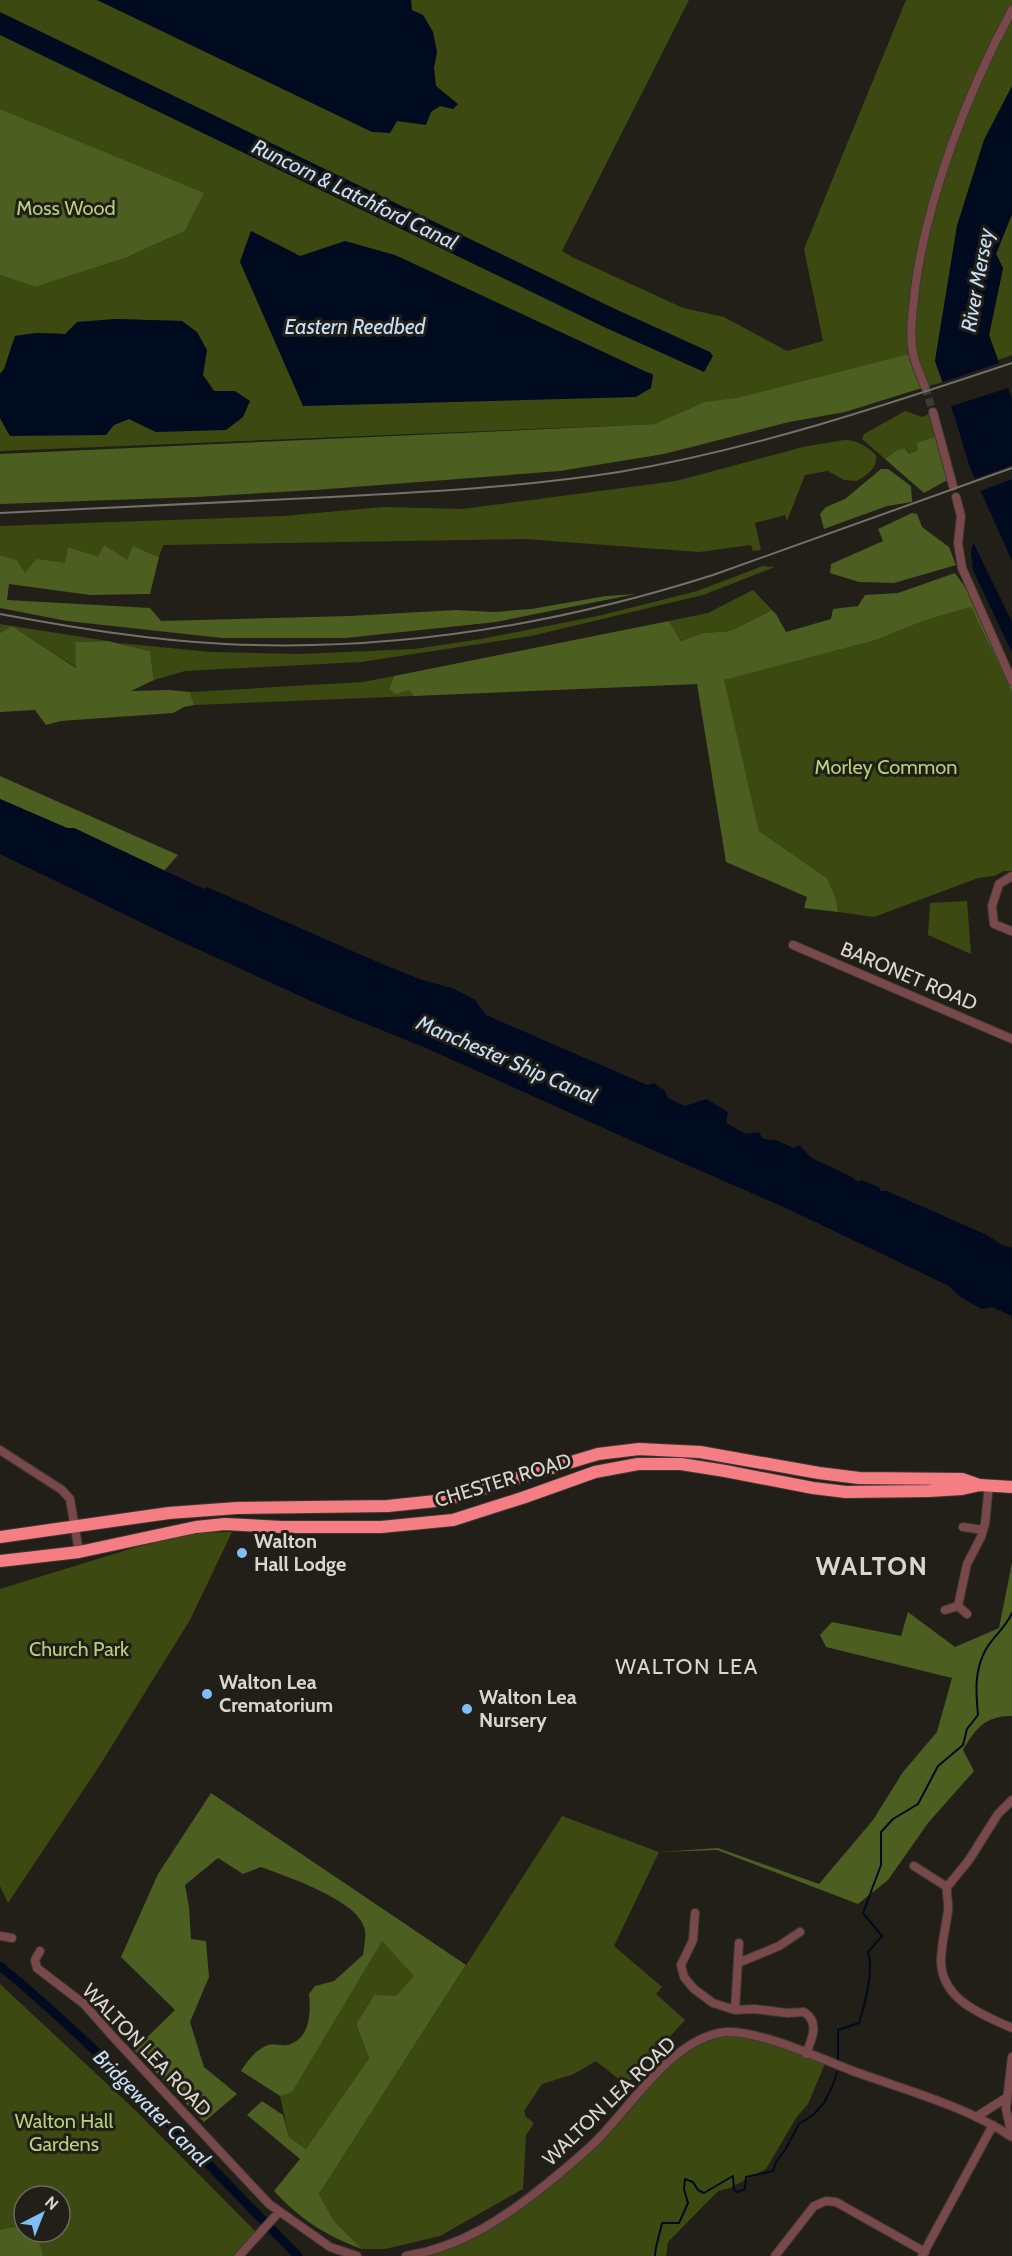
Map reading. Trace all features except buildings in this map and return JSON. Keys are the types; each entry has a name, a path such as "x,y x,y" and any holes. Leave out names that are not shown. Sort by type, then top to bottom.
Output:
{"highway":[{"name":"CHESTER ROAD","path":"0,1537 169,1513 226,1509 388,1506 445,1500 598,1454 639,1449 700,1452 849,1477 962,1479 984,1485 1012,1487"},
{"name":"CHESTER ROAD","path":"0,1561 79,1552 196,1527 225,1524 381,1527 453,1520 595,1472 638,1464 681,1464 846,1492 929,1491 984,1485"}],"street":[{"path":"925,387 913,353 912,320 919,258 964,112 990,51 1012,10"},
{"path":"933,412 953,486"},
{"path":"956,497 961,516 958,543 962,568 1012,681"},
{"path":"1011,931 994,924 992,906 999,884 1012,876"},
{"name":"BARONET ROAD","path":"793,945 1012,1039"},
{"path":"0,1450 62,1490 70,1499 79,1552"},
{"path":"958,1606 967,1564 983,1530 984,1485"},
{"path":"963,1527 983,1530"},
{"path":"945,1610 958,1606"},
{"path":"958,1606 967,1614"},
{"path":"1012,1800 998,1814 969,1860 947,1887 948,1910 941,1955 944,1978 957,1997 970,2008 1012,2028"},
{"path":"914,1866 947,1887"},
{"path":"695,1913 693,1940 681,1965 684,1977 694,1989 712,2002 735,2010 755,2008 787,2013 804,2012 809,2015 814,2029 807,2054"},
{"path":"738,1963 779,1946 800,1932"},
{"path":"0,1936 12,1938"},
{"path":"735,2010 739,1943"},
{"name":"WALTON LEA ROAD","path":"40,1951 35,1960 37,1968 84,2004 260,2194 279,2212 330,2247 357,2256"},
{"name":"WALTON LEA ROAD","path":"406,2256 438,2249 477,2234 511,2212 575,2161 664,2067 689,2046 725,2032 739,2032 760,2037 807,2054 976,2117 1012,2136"},
{"path":"1012,2057 1006,2098 1006,2117 1012,2136"},
{"path":"976,2117 1006,2098"},
{"path":"775,2256 814,2206 826,2201 836,2202 924,2254 993,2125"},
{"path":"239,2256 279,2212"}],"green space":[{"path":"0,0 689,0 562,251 683,308 724,317 787,351 823,341 804,249 906,0 1012,0 1012,86 984,140 957,226 935,361 943,382 925,387 913,353 655,424 0,451 0,418 10,436 114,425 129,419 156,432 235,391 214,391 203,375 182,321 114,319 65,334 37,333 15,336 4,370 0,374 0,275 35,287 125,258 185,231 203,194 0,109","holes":["251,231 300,256 653,374 651,388 240,262"]},
{"name":"Moss Wood","path":"0,109 204,193 185,231 125,258 35,287 0,275"},
{"path":"1012,214 1012,355 998,360 989,335 1003,268 996,254"},
{"path":"913,353 925,387 845,412 789,422 664,454 560,471 315,490 0,504 0,454 655,424 705,402 738,398"},
{"path":"905,411 922,417 933,412 940,435 916,443 918,450 909,454 906,448 897,450 885,459 862,439 864,434"},
{"path":"940,435 951,478 924,493 885,459 897,450 905,448 909,454 918,450 916,443"},
{"path":"844,440 861,444 876,455 874,467 857,481 844,480 828,471 805,475 787,521 785,515 755,523 761,550 753,551 751,545 699,552 525,539 163,545 159,557 133,546 128,560 98,557 25,574 17,560 0,555 0,526 283,516 384,507 462,509 676,481 803,447"},
{"path":"881,469 888,469 911,486 912,502 887,506 824,529 820,514 826,507 845,499"},
{"path":"912,513 917,514 922,527 949,547 956,565 894,583 859,582 830,573 831,564 883,541 878,529"},
{"path":"104,545 127,560 133,546 159,557 150,594 90,595 9,584 7,600 150,608 161,621 350,616 456,610 494,612 636,594 496,622 346,638 222,638 67,621 0,608 0,555 17,560 25,573 36,559 65,563 68,547 98,557"},
{"path":"763,566 775,567 703,595 531,636 361,662 185,671 154,680 150,651 118,643 211,652 300,654 414,649 481,639 598,616 697,591"},
{"path":"955,573 967,590 1003,662 1012,681 1012,693 971,607 923,621 876,640 724,680 759,831 828,879 836,899 838,912 804,908 807,897 726,862 697,684 414,696 408,690 396,694 389,689 394,676 669,621 681,641 703,633 730,631 772,610 786,632 831,619 833,609 858,606 865,595 898,593"},
{"path":"753,590 772,610 730,631 703,633 681,641 669,621 708,613"},
{"name":"Morley Common","path":"971,607 1012,693 1012,871 978,878 874,917 838,912 836,899 828,879 759,831 723,680 876,640 923,621"},
{"path":"0,624 12,626 0,633"},
{"path":"12,626 108,641 75,642 77,668"},
{"path":"12,626 76,668 75,642 108,641 150,651 154,680 131,691 190,692 194,705 173,713 61,721 46,725 35,710 0,712 0,633"},
{"path":"394,676 389,689 408,690 414,696 194,705 190,692 363,682"},
{"path":"0,776 178,855 164,871 74,828 67,828 0,799"},
{"path":"967,901 971,954 928,935 930,903"},
{"name":"Church Park","path":"232,1532 190,1620 100,1765 8,1903 0,1886 0,1589 189,1533"},
{"path":"1012,1563 1012,1716 988,1721 972,1735 963,1750 974,1771 928,1823 888,1880 858,1904 717,1850 659,1852 718,1848 819,1884 873,1820 903,1772 937,1732 952,1678 826,1647 820,1635 832,1622 901,1636 908,1612 955,1647 999,1628"},
{"path":"211,1793 466,1965 319,2194 334,2221 362,2249 314,2226 274,2191 300,2159 247,2115 262,2101 283,2115 289,2137 306,2149 369,2058 356,2024 374,1995 396,1996 414,1976 382,1941 292,2092 280,2096 241,2071 252,2056 263,2047 270,2044 287,2045 295,2042 305,2032 310,2009 309,1994 315,1986 334,1981 363,1955 365,1930 359,1917 319,1890 286,1876 261,1867 243,1874 218,1858 185,1885 191,1939 206,1941 209,1977 190,2022 204,2067 237,2094 204,2122 134,2050 175,2010 121,1957 158,1874"},
{"path":"562,1816 659,1852 614,1946 662,1987 656,1994 685,2020 626,2085 596,2061 574,2074 542,2084 524,2111 526,2117 534,2123 526,2135 523,2189 440,2236 385,2249 362,2249 334,2221 319,2194"},
{"path":"382,1940 415,1976 396,1996 373,1996 356,2024 369,2058 306,2149 289,2137 280,2096 292,2091"},
{"name":"Walton Hall Gardens","path":"0,1984 134,2109 257,2233 235,2256 0,2256"},
{"path":"739,2032 825,2060 824,2066 808,2104 796,2118 766,2169 730,2188 718,2191 668,2242 666,2256 406,2256 477,2234 575,2161 664,2067 709,2036"},
{"path":"12,2228 12,2244 40,2244 43,2256 0,2256 0,2230"}],"water":[{"path":"97,0 411,0 412,10 423,15 433,32 437,52 434,68 436,86 458,104 453,109 440,106 431,112 426,125 397,121 390,133 372,132"},
{"name":"Runcorn & Latchford Canal","path":"0,12 613,308 710,352 713,356 704,372 604,327 0,35"},
{"name":"River Mersey","path":"1012,86 1012,214 996,254 1003,268 989,335 1012,399 1012,561 969,465 935,361 957,226 984,140"},
{"name":"Eastern Reedbed","path":"251,231 300,256 345,241 395,255 653,375 651,388 636,397 303,406 240,262"},
{"path":"114,319 182,321 197,332 207,350 203,375 214,391 235,391 250,401 243,417 226,430 156,432 129,419 114,425 106,435 10,436 0,418 0,374 4,369 15,336 37,333 65,334 77,322"},
{"path":"973,542 1012,622 1012,653 973,570 971,553"},
{"name":"Manchester Ship Canal","path":"0,799 67,828 74,828 204,889 207,887 382,964 422,980 452,988 475,1000 486,1015 647,1085 654,1083 665,1091 668,1098 685,1106 706,1099 728,1112 726,1123 746,1134 759,1132 763,1139 776,1140 793,1148 799,1145 812,1158 858,1182 861,1180 879,1187 881,1191 887,1191 987,1235 1002,1245 1012,1248 1012,1316 992,1307 982,1309 962,1298 947,1285 788,1209 426,1048 322,1006 169,936 0,854"}],"pier":[{"path":"1002,362 1011,387 949,407 940,383"},
{"path":"1012,465 1012,479 978,492 972,480"}],"waterway":[{"path":"838,2060 838,2030 859,2023 869,1977 868,1952 882,1936 863,1913 881,1865 881,1832 893,1819 918,1804 938,1766 963,1745 967,1729 978,1715 977,1683 981,1659 1012,1613"},
{"name":"Bridgewater Canal","path":"0,1966 116,2071 298,2256"},
{"path":"655,2256 662,2223 679,2223 688,2203 684,2189 685,2179 693,2182 698,2190 704,2193 733,2176 734,2190 738,2192 745,2189 746,2177 773,2171 799,2124 813,2115 824,2103 837,2072"}],"tunnel":[{"path":"925,387 933,412"}],"railway":[{"path":"0,513 439,491 547,482 619,472 769,439 1012,363"},
{"path":"0,614 112,633 225,644 348,644 472,631 533,621 654,593 713,575 1012,468"}],"place":[{"name":"Walton Hall Lodge","path":"242,1553"},
{"name":"Walton Lea Crematorium","path":"207,1694"},
{"name":"Walton Lea Nursery","path":"467,1709"}],"district":[{"name":"WALTON","path":"872,1566"},
{"name":"WALTON LEA","path":"687,1666"}]}
